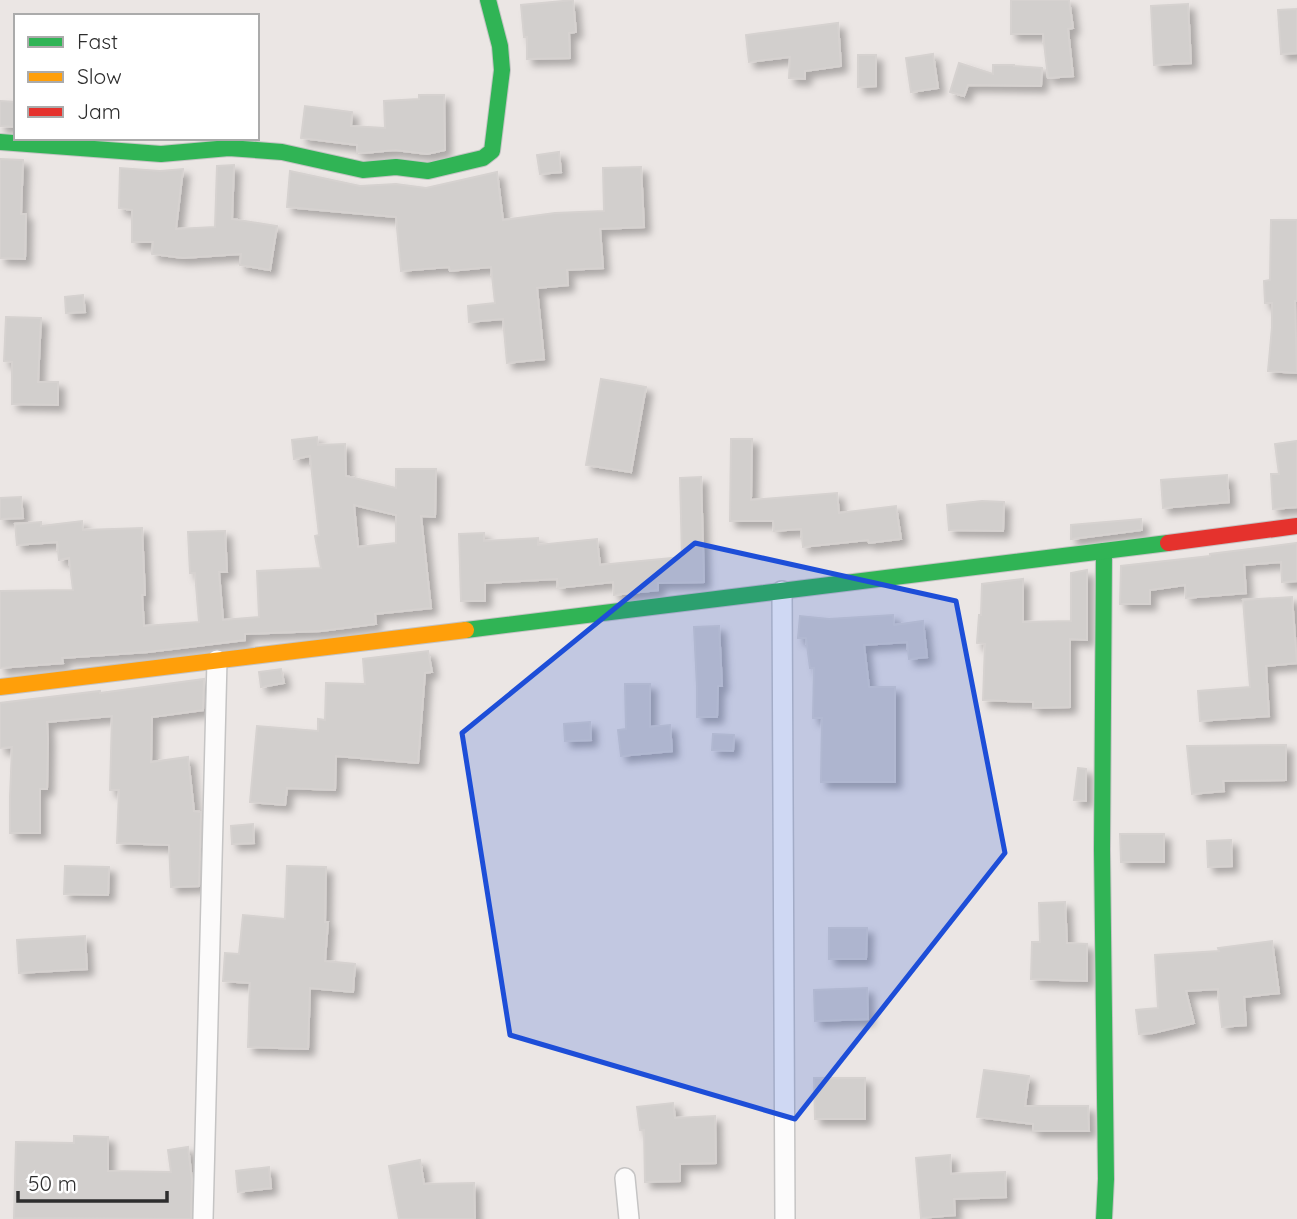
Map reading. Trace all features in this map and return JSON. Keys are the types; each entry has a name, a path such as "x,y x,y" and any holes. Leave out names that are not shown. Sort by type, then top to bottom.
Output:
{"street":[{"path":"0,142 161,154 229,148 282,152 363,170 396,167 428,171 483,158 492,151 502,84 501,61 488,0"},
{"path":"0,687 1297,526"},
{"path":"1104,551 1104,1219"},
{"path":"782,591 785,1219"},
{"path":"203,1219 217,660"},
{"path":"625,1178 629,1219"}],"highlighted area":[{"path":"695,543 956,601 1005,853 795,1119 510,1035 462,733"}],"building":[{"path":"573,0 576,32 569,33 570,58 527,59 527,37 524,37 521,5"},
{"path":"1011,0 1069,0 1073,28 1068,29 1073,76 1048,78 1043,34 1011,34"},
{"path":"1188,4 1191,63 1154,65 1151,6"},
{"path":"1297,9 1297,53 1281,54 1278,10"},
{"path":"838,23 841,66 805,71 805,79 789,78 790,57 749,62 746,35"},
{"path":"933,54 938,88 911,92 906,58"},
{"path":"858,55 876,55 876,86 858,87"},
{"path":"959,63 993,74 993,65 1042,68 1041,86 968,85 964,96 950,92"},
{"path":"419,95 444,95 445,150 427,154 395,150 364,153 357,152 357,145 301,138 305,106 352,112 351,126 385,128 384,101 419,99"},
{"path":"0,101 14,102 14,127 0,126"},
{"path":"559,152 561,172 540,174 537,155"},
{"path":"0,159 23,160 21,214 26,214 25,259 0,258"},
{"path":"234,165 232,219 277,226 270,270 240,265 241,254 183,258 152,254 153,242 132,242 132,210 119,208 120,168 160,171 183,169 176,229 215,227 217,166"},
{"path":"641,167 644,227 600,229 603,268 567,270 568,285 537,288 544,359 507,363 503,319 469,322 468,306 495,303 491,267 450,271 449,267 401,271 396,217 287,207 290,171 360,186 396,184 426,188 497,172 503,220 555,213 604,211 603,168"},
{"path":"1271,220 1297,220 1297,373 1268,371 1272,303 1265,303 1264,281 1270,280"},
{"path":"83,295 85,312 66,313 65,297"},
{"path":"6,317 41,318 38,382 58,382 58,405 12,404 12,362 4,361"},
{"path":"601,379 646,387 631,472 586,465"},
{"path":"317,437 318,445 345,444 346,476 396,488 396,469 436,469 435,517 421,516 431,608 375,614 376,624 321,631 245,634 245,640 148,652 62,658 63,663 0,668 0,591 73,590 69,558 59,560 57,542 17,545 15,524 41,522 41,526 82,521 83,530 142,528 144,626 199,622 195,573 190,573 188,532 225,531 227,572 219,572 223,620 259,617 257,571 321,568 315,536 319,535 310,456 294,459 292,440","holes":["354,505 396,515 396,543 358,547"]},
{"path":"731,439 752,439 751,500 837,493 839,513 896,506 901,539 803,547 801,529 774,531 773,521 730,521"},
{"path":"1297,441 1297,507 1273,509 1271,474 1279,474 1275,444"},
{"path":"1227,475 1229,502 1163,508 1161,480"},
{"path":"701,477 704,582 658,583 658,590 614,595 613,582 558,588 557,579 485,583 485,601 461,601 459,534 484,533 484,541 538,538 538,545 597,539 600,565 682,557 680,478"},
{"path":"21,497 23,518 0,519 0,498"},
{"path":"982,501 1004,502 1003,531 949,530 947,505"},
{"path":"1141,519 1142,530 1071,539 1071,525"},
{"path":"1297,543 1297,581 1282,582 1281,562 1244,565 1246,593 1186,598 1185,585 1150,590 1150,604 1120,604 1121,566"},
{"path":"1087,570 1087,640 1070,639 1070,707 1033,708 1033,702 983,700 985,644 977,643 982,584 1023,579 1023,622 1071,621 1071,573"},
{"path":"1292,597 1297,663 1266,666 1269,716 1200,721 1198,691 1250,687 1243,600"},
{"path":"893,615 894,625 923,621 927,657 909,659 907,642 864,645 869,687 895,687 895,782 821,782 822,718 813,718 814,668 810,668 806,638 798,638 800,616 829,619"},
{"path":"719,626 722,686 718,686 717,717 697,717 694,627"},
{"path":"428,651 432,672 425,673 418,763 336,756 335,790 287,788 285,805 250,802 257,726 318,731 318,719 325,720 326,683 365,684 363,659"},
{"path":"281,669 284,683 261,687 259,672"},
{"path":"204,679 203,710 152,717 151,762 188,757 194,811 201,812 199,886 171,887 169,845 117,843 119,790 110,790 112,716 47,722 47,789 40,789 40,833 10,833 12,747 0,748 0,703"},
{"path":"625,684 650,684 650,727 670,725 672,751 621,756 618,730 626,729"},
{"path":"590,722 591,740 565,741 564,724"},
{"path":"713,734 734,735 733,751 712,750"},
{"path":"1286,745 1286,780 1223,781 1224,791 1192,794 1187,746"},
{"path":"1078,768 1086,769 1086,801 1074,800"},
{"path":"253,824 254,843 232,844 231,826"},
{"path":"1120,834 1164,834 1164,862 1121,862"},
{"path":"1231,840 1232,866 1208,867 1207,841"},
{"path":"65,866 109,867 108,895 64,894"},
{"path":"287,866 326,867 325,922 328,922 325,961 355,964 353,992 310,988 308,1049 248,1047 250,983 223,981 225,953 239,954 243,915 285,919"},
{"path":"1065,902 1067,943 1087,944 1087,981 1031,979 1032,942 1040,942 1039,903"},
{"path":"829,928 867,928 866,959 829,959"},
{"path":"85,936 87,969 19,973 17,940"},
{"path":"1272,941 1279,993 1244,997 1246,1025 1222,1027 1218,989 1186,991 1194,1023 1139,1034 1136,1010 1158,1008 1155,955 1219,951 1218,948"},
{"path":"867,988 868,1019 815,1021 814,990"},
{"path":"984,1070 1029,1076 1025,1106 1088,1106 1089,1131 1033,1131 1033,1124 977,1117"},
{"path":"814,1078 865,1078 865,1119 815,1119"},
{"path":"673,1103 675,1118 715,1116 716,1163 680,1164 680,1181 645,1182 644,1130 640,1130 637,1107"},
{"path":"74,1136 108,1137 108,1171 171,1172 168,1150 188,1147 192,1180 191,1219 14,1218 16,1142 74,1143"},
{"path":"950,1155 951,1174 1005,1172 1006,1197 954,1199 955,1215 921,1218 916,1158"},
{"path":"420,1160 424,1184 474,1183 475,1219 399,1219 389,1166"},
{"path":"269,1167 271,1188 238,1192 236,1171"}],"traffic: fast":[{"path":"0,142 161,154 229,148 282,152 363,170 396,167 428,171 483,158 492,151 502,70 500,46 488,0"},
{"path":"466,630 1168,543"},
{"path":"1104,551 1104,1219"}],"traffic: slow":[{"path":"0,687 466,630"}],"traffic: jam":[{"path":"1168,543 1297,526"}]}
